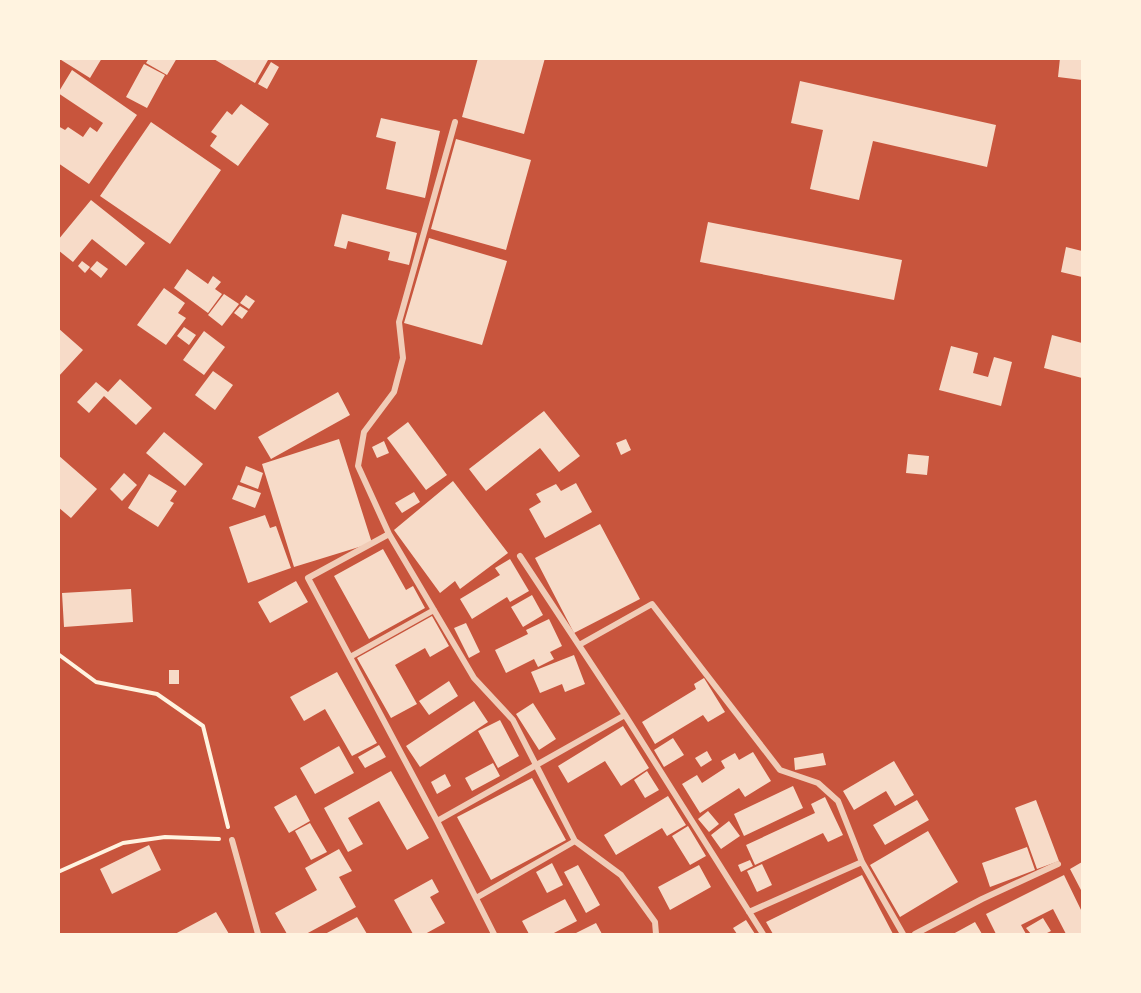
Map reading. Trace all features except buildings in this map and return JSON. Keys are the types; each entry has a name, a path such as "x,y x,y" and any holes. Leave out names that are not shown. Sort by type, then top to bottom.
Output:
{"street":[{"path":"455,122 399,322 403,358 394,392 364,432 358,466 389,534 474,678 513,720 575,841 621,874 655,922 656,934"},
{"path":"389,534 308,578 437,821 494,934"},
{"path":"520,556 625,715 763,934"},
{"path":"579,645 652,604 780,770 818,783 838,801 862,862 903,934"},
{"path":"350,657 434,610"},
{"path":"437,821 625,715"},
{"path":"231,840 258,934"},
{"path":"476,898 575,841"},
{"path":"749,912 862,862"},
{"path":"915,934 982,899 1058,864"}],"path":[{"path":"58,654 96,681 157,694 203,726 231,840 165,837 123,843 58,872"}]}
